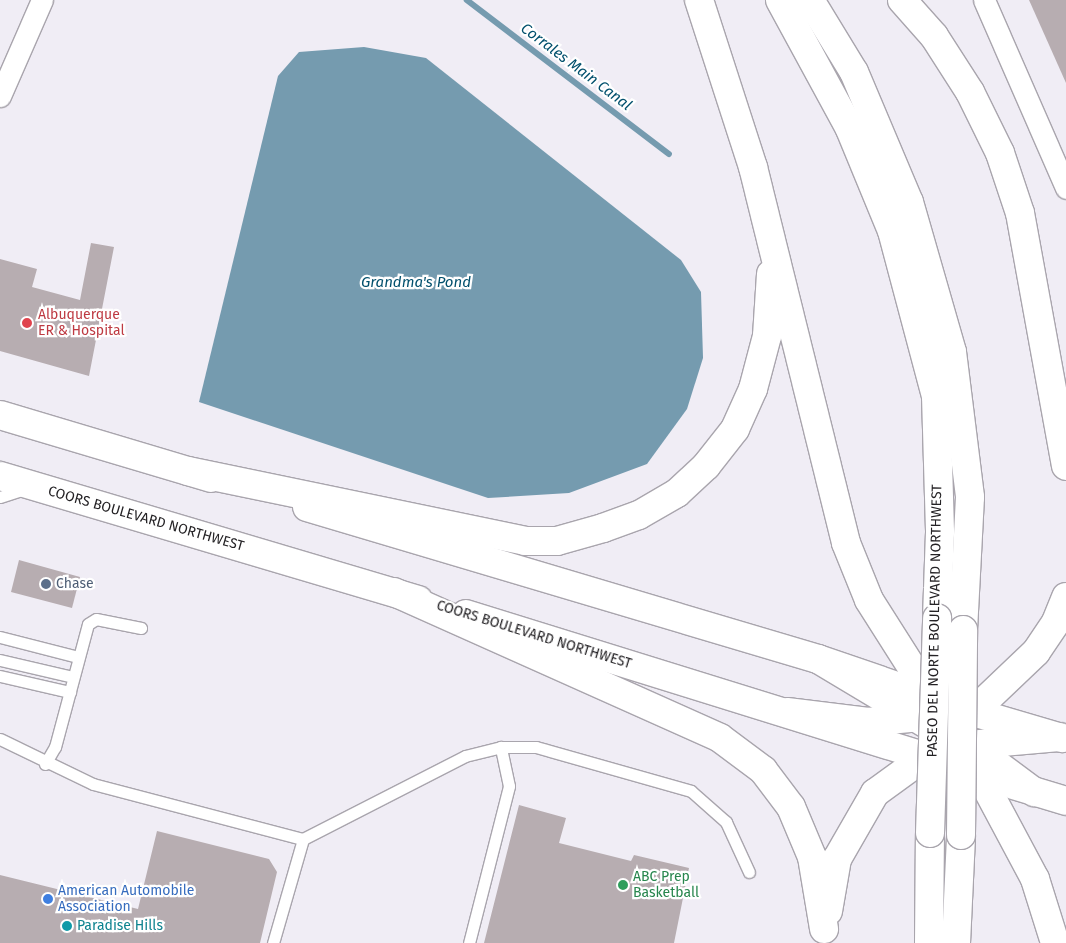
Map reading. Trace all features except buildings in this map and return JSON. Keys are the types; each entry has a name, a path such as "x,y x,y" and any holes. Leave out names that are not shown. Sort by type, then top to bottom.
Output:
{"main road":[{"path":"699,0 753,167 846,542 869,600 940,732 1034,792"},
{"name":"PASEO DEL NORTE BOULEVARD NORTHWEST","path":"780,0 850,129 892,231 936,396 940,532 930,833 929,943"},
{"name":"PASEO DEL NORTE BOULEVARD NORTHWEST","path":"810,0 854,72 909,202 952,352 970,497 963,630 960,835 956,943"},
{"path":"902,0 934,36 970,92 1000,153 1020,213 1066,466"},
{"path":"188,471 525,541 557,541 639,514 677,493 706,466 735,429 753,389 768,336 773,247"},
{"path":"0,415 818,659 929,711"},
{"name":"COORS BOULEVARD NORTHWEST","path":"0,476 394,592 787,712 1066,801"},
{"path":"394,592 720,738 763,770 792,808 812,857 825,936"},
{"path":"973,712 1036,652 1056,622 1066,597"},
{"path":"787,712 868,722 929,711 973,712 1063,738"},
{"path":"825,936 838,859 874,793 926,756 964,746 1063,738"},
{"path":"964,746 1035,879 1055,943"}],"street":[{"path":"0,96 42,0"},
{"path":"984,0 1066,188"}],"lane":[{"path":"0,498 32,486"},
{"path":"44,764 55,748 84,630 96,619 140,628"},
{"path":"0,637 78,656"},
{"path":"0,660 73,678"},
{"path":"0,676 70,692"},
{"path":"0,739 44,764 94,784 303,839 465,756 501,747 536,747 674,783 691,791 726,822 749,872"},
{"path":"469,943 509,786 501,747"},
{"path":"273,943 303,839"}],"water":[{"name":"Grandma's Pond","path":"364,47 426,58 681,260 701,292 703,358 687,409 647,464 569,493 488,498 199,402 278,76 299,52"}],"waterway":[{"name":"Corrales Main Canal","path":"467,0 669,154"}],"place":[{"name":"Albuquerque ER & Hospital","path":"27,323"},
{"name":"Chase","path":"46,584"},
{"name":"ABC Prep Basketball","path":"623,885"},
{"name":"American Automobile Association","path":"48,899"},
{"name":"Paradise Hills","path":"67,926"}]}
